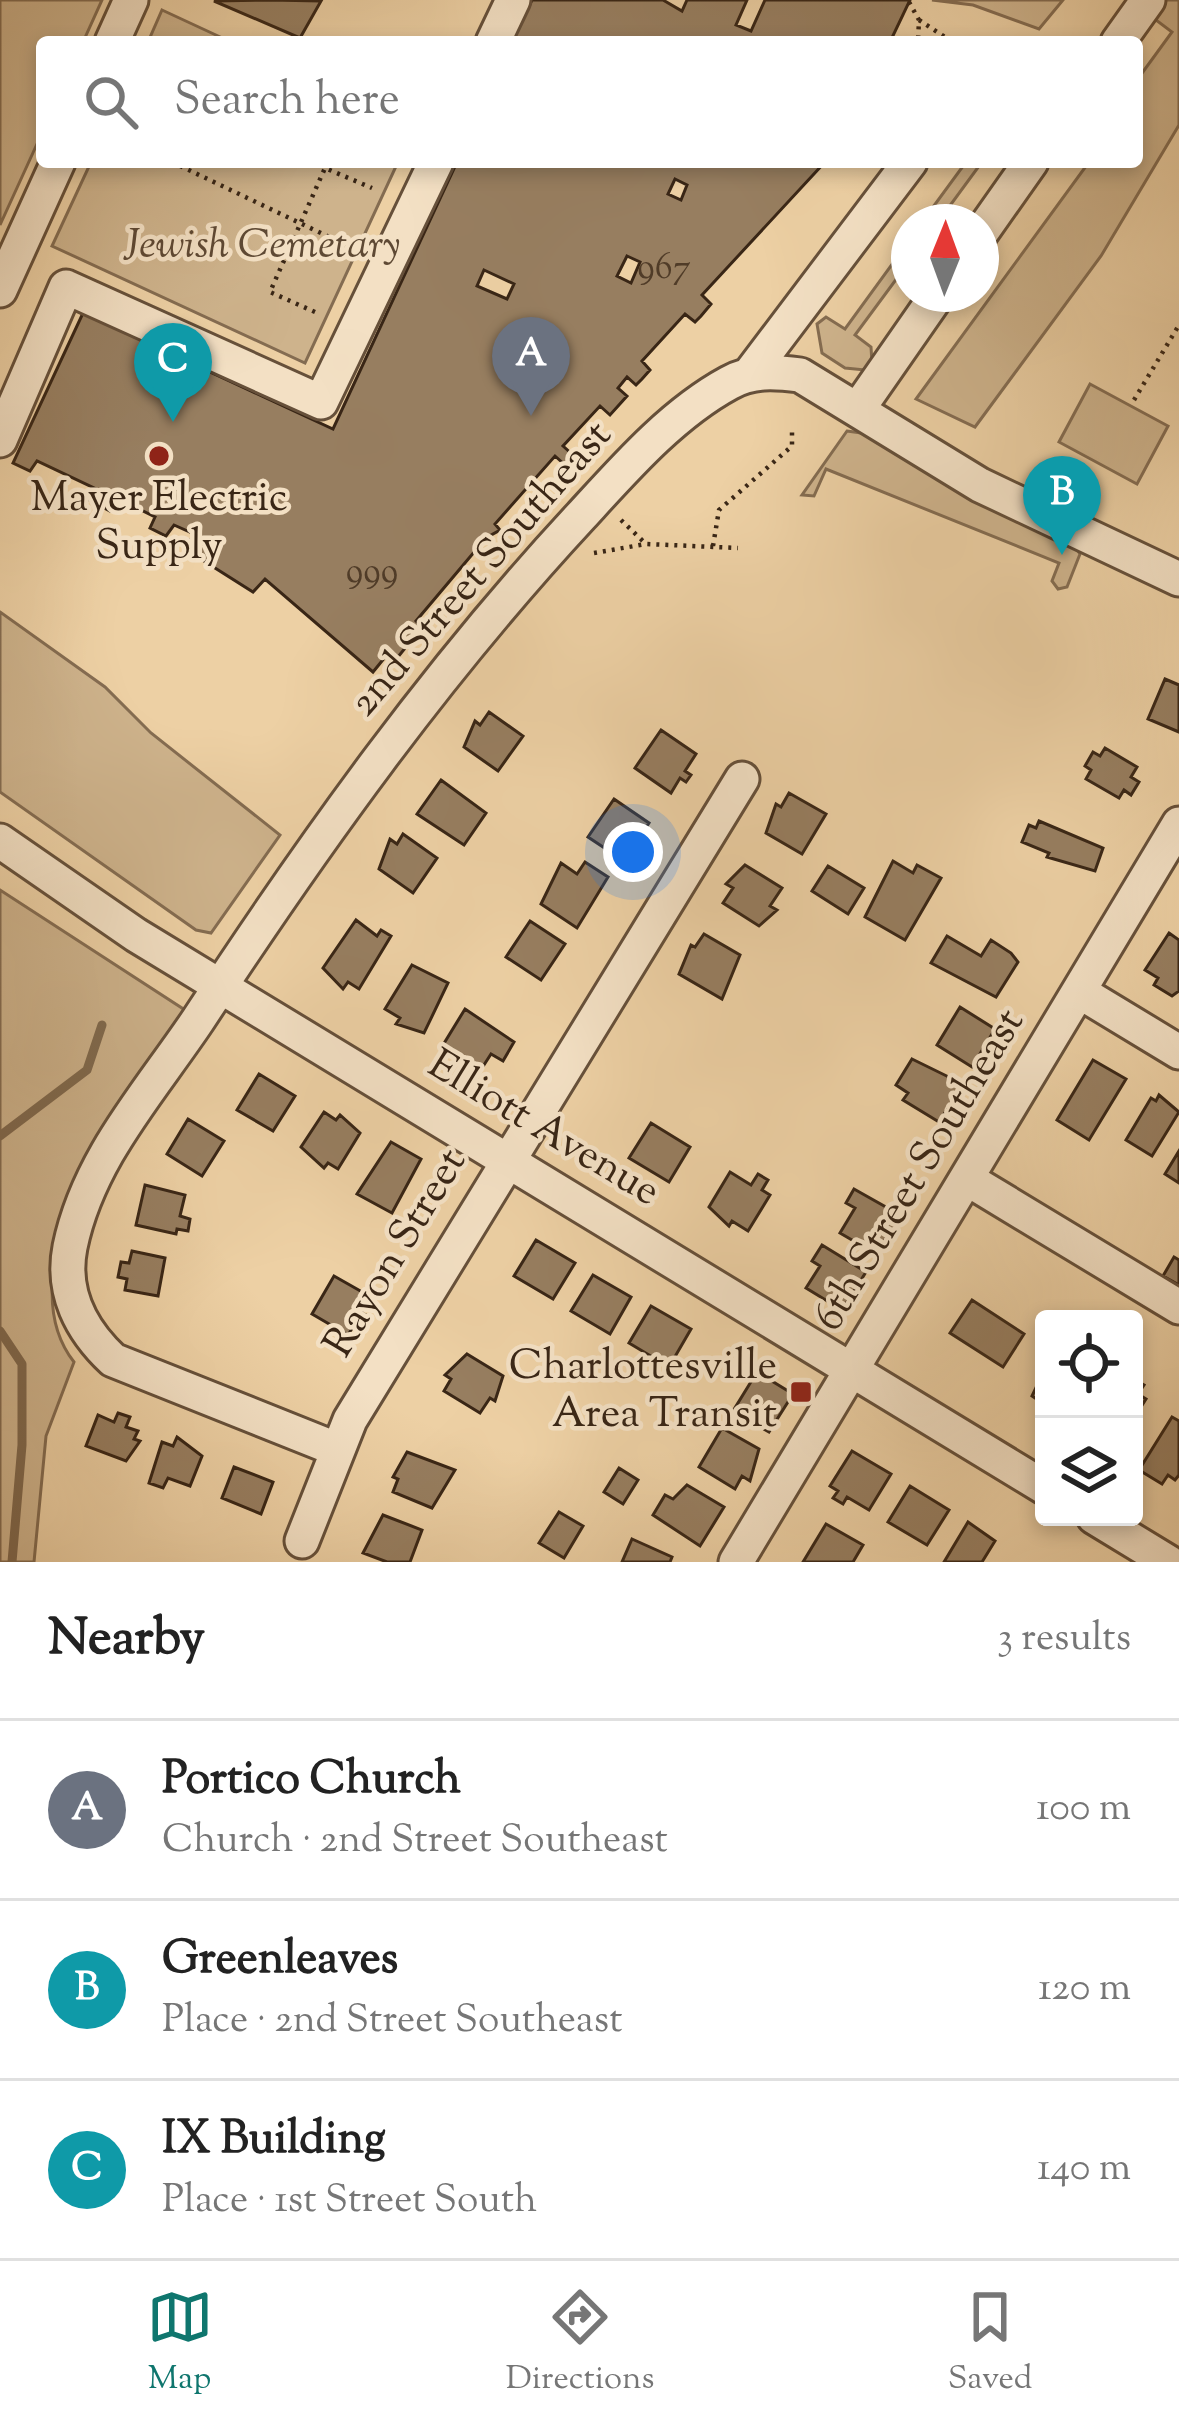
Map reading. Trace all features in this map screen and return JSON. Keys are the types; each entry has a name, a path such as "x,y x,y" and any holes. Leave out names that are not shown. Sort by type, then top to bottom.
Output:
{"street":[{"path":"115,36 131,0"},
{"path":"496,36 513,0"},
{"path":"1122,36 1148,0"},
{"path":"0,290 55,168"},
{"path":"0,440 66,287 321,402 433,168"},
{"path":"749,375 905,168"},
{"path":"999,207 1027,168"},
{"path":"858,409 925,312"},
{"path":"749,375 800,375 980,485 1179,579"},
{"name":"2nd Street Southeast","path":"336,1449 113,1360 93,1341 69,1285 69,1252 99,1164 364,777 483,626 635,457 695,406 749,375"},
{"name":"Rayon Street","path":"302,1541 336,1449 506,1160 742,779"},
{"name":"6th Street Southeast","path":"748,1558 853,1371 1179,824"},
{"name":"Elliott Avenue","path":"0,841 220,986 1035,1482"},
{"path":"1080,992 1179,1052"},
{"path":"969,1180 1179,1307"},
{"path":"1109,1526 1168,1562"}],"path":[{"path":"909,2 919,20 943,36"},
{"path":"918,36 919,20"},
{"path":"185,168 346,244"},
{"path":"315,312 269,292 325,168"},
{"path":"327,168 371,188"},
{"path":"1134,400 1179,325"},
{"path":"713,546 719,510 792,446 792,428"},
{"path":"617,516 646,544"},
{"path":"594,553 646,544 738,548"}],"green space":[{"path":"0,0 102,0 86,36 36,36 36,146 0,225"},
{"path":"932,0 1063,0 1039,29 973,5"},
{"path":"1152,0 1179,0 1179,125 1101,256 975,427 916,399 980,312 999,312 999,285 1085,168 1143,168 1143,72 1172,32 1144,11"},
{"path":"162,10 218,36 151,36"},
{"name":"Jewish Cemetary","path":"88,168 395,168 305,363 52,246"},
{"path":"962,168 978,168 951,204 935,204"},
{"path":"891,266 891,286 855,335 871,347 872,363 865,370 845,368 822,353 817,324 826,317 845,329"},
{"path":"1090,384 1168,426 1137,484 1059,442"},
{"path":"847,431 861,433 1071,541 1080,554 1067,587 1058,589 1052,581 1059,563 826,469 814,496 802,495"},
{"path":"0,612 105,687 151,733 280,835 211,933 196,930 0,792"},
{"path":"0,890 188,1012 108,1133 63,1231 53,1278 55,1323 74,1362 46,1436 34,1562 0,1562"}],"building":[{"path":"532,0 663,0 682,11 687,0 747,0 736,25 751,31 765,0 910,0 893,36 515,36"},
{"path":"214,1 321,1 301,36 295,36"},
{"path":"454,168 819,168 702,295 711,304 701,316 695,322 685,314 642,361 650,370 642,379 636,385 627,377 618,388 627,396 610,415 600,406 563,446 573,455 564,464 555,456 495,524 500,530 486,538 416,621 422,627 398,657 390,651 373,672 265,579 253,592 185,549 194,534 174,525 166,536 150,528 155,517 119,499 110,511 89,500 96,489 37,461 30,471 13,463 83,313 333,429","holes":["675,179 687,185 681,200 668,194","627,256 640,262 631,283 617,276","484,270 514,284 507,299 477,286"]},
{"path":"1165,679 1179,685 1179,732 1148,719"},
{"path":"489,712 523,736 498,771 464,747 475,721 480,725"},
{"path":"661,730 696,754 685,771 691,775 686,782 680,778 671,793 635,768"},
{"path":"1105,748 1137,767 1131,777 1139,782 1131,795 1124,790 1119,798 1086,779 1091,770 1085,766 1093,752 1100,756"},
{"path":"441,780 486,813 464,845 417,814"},
{"path":"789,793 826,814 802,854 766,833 776,804 781,807"},
{"path":"614,799 649,823 624,861 588,837"},
{"path":"1039,821 1103,848 1095,871 1047,857 1049,853 1022,842 1029,825 1036,828"},
{"path":"403,834 437,858 413,893 379,869 390,839 397,844"},
{"path":"893,861 913,873 917,865 941,878 905,940 865,917"},
{"path":"585,862 608,877 577,928 541,904 561,863 577,874"},
{"path":"745,865 782,888 770,906 777,910 759,926 723,903 733,888 726,884"},
{"path":"828,866 864,888 848,914 812,891"},
{"path":"356,920 377,936 381,930 391,936 359,989 348,982 343,989 323,968"},
{"path":"530,921 565,944 541,980 506,957"},
{"path":"1169,933 1179,940 1179,991 1172,996 1154,985 1158,978 1145,970"},
{"path":"704,934 740,955 722,999 679,974 691,945 695,947"},
{"path":"947,936 981,956 991,940 1011,953 1018,962 996,997 931,963"},
{"path":"412,965 448,983 424,1033 396,1024 400,1018 385,1009"},
{"path":"960,1007 995,1029 972,1067 937,1045"},
{"path":"465,1009 514,1042 503,1061 491,1054 482,1068 468,1060 465,1065 443,1045"},
{"path":"912,1059 963,1084 939,1122 903,1100 908,1093 896,1085"},
{"path":"1093,1060 1126,1079 1089,1140 1057,1120"},
{"path":"259,1074 295,1096 273,1131 237,1110"},
{"path":"1159,1095 1179,1112 1152,1156 1126,1140 1151,1098 1156,1101"},
{"path":"324,1112 336,1120 340,1115 360,1133 338,1169 328,1163 324,1168 301,1147"},
{"path":"188,1119 224,1141 202,1176 167,1154"},
{"path":"651,1123 690,1147 669,1182 629,1158"},
{"path":"391,1142 421,1159 392,1213 357,1194"},
{"path":"1179,1151 1179,1183 1165,1174"},
{"path":"730,1172 751,1185 758,1174 768,1180 762,1190 770,1195 748,1231 732,1221 729,1226 709,1207"},
{"path":"145,1185 185,1195 180,1216 190,1219 188,1231 177,1229 176,1234 136,1225"},
{"path":"854,1189 900,1215 891,1241 886,1238 876,1254 840,1233 855,1208 846,1203"},
{"path":"536,1240 575,1263 553,1299 514,1276"},
{"path":"822,1245 866,1272 842,1310 806,1288 820,1266 812,1261"},
{"path":"132,1251 165,1258 158,1296 125,1290 127,1279 118,1277 121,1262 129,1263"},
{"path":"1174,1257 1179,1260 1179,1285 1163,1276"},
{"path":"593,1275 631,1297 610,1334 571,1311"},
{"path":"334,1276 371,1297 361,1313 368,1316 362,1326 356,1322 348,1335 312,1314"},
{"path":"972,1300 1024,1334 1003,1367 950,1333"},
{"path":"651,1306 691,1329 669,1367 629,1343"},
{"path":"467,1354 503,1376 495,1401 490,1398 480,1413 444,1391 451,1379 445,1375"},
{"path":"757,1372 793,1394 769,1432 733,1411"},
{"path":"118,1413 130,1417 126,1427 138,1431 134,1439 140,1441 126,1461 86,1446 98,1415 114,1422"},
{"path":"1172,1417 1179,1421 1179,1475 1175,1480 1168,1475 1162,1484 1143,1472 1143,1464"},
{"path":"722,1428 759,1449 750,1481 742,1476 735,1489 699,1467"},
{"path":"177,1437 202,1456 190,1486 168,1478 163,1488 149,1483 162,1442 173,1446"},
{"path":"852,1451 891,1474 869,1510 847,1497 843,1504 833,1498 838,1491 830,1486"},
{"path":"407,1452 455,1470 432,1508 393,1492 398,1479 393,1477"},
{"path":"234,1467 273,1482 261,1514 222,1498"},
{"path":"619,1468 638,1480 623,1504 604,1492"},
{"path":"687,1485 724,1507 700,1546 653,1515 665,1495 673,1499"},
{"path":"910,1486 949,1510 927,1545 888,1522"},
{"path":"559,1512 583,1526 564,1558 539,1543"},
{"path":"383,1515 422,1530 410,1562 387,1562 363,1553"},
{"path":"968,1522 995,1541 982,1562 944,1562"},
{"path":"826,1524 863,1545 853,1562 803,1562"},
{"path":"632,1539 672,1557 670,1562 622,1562"}],"waterway":[{"path":"0,1136 87,1070 102,1025"},
{"path":"0,1331 22,1364 22,1445 12,1562"}],"place":[{"name":"Portico Church","path":"531,416"},
{"name":"IX Building","path":"173,422"},
{"name":"Mayer Electric Supply","path":"159,456"},
{"name":"Greenleaves","path":"1062,555"},
{"name":"Charlottesville Area Transit","path":"801,1392"}]}
